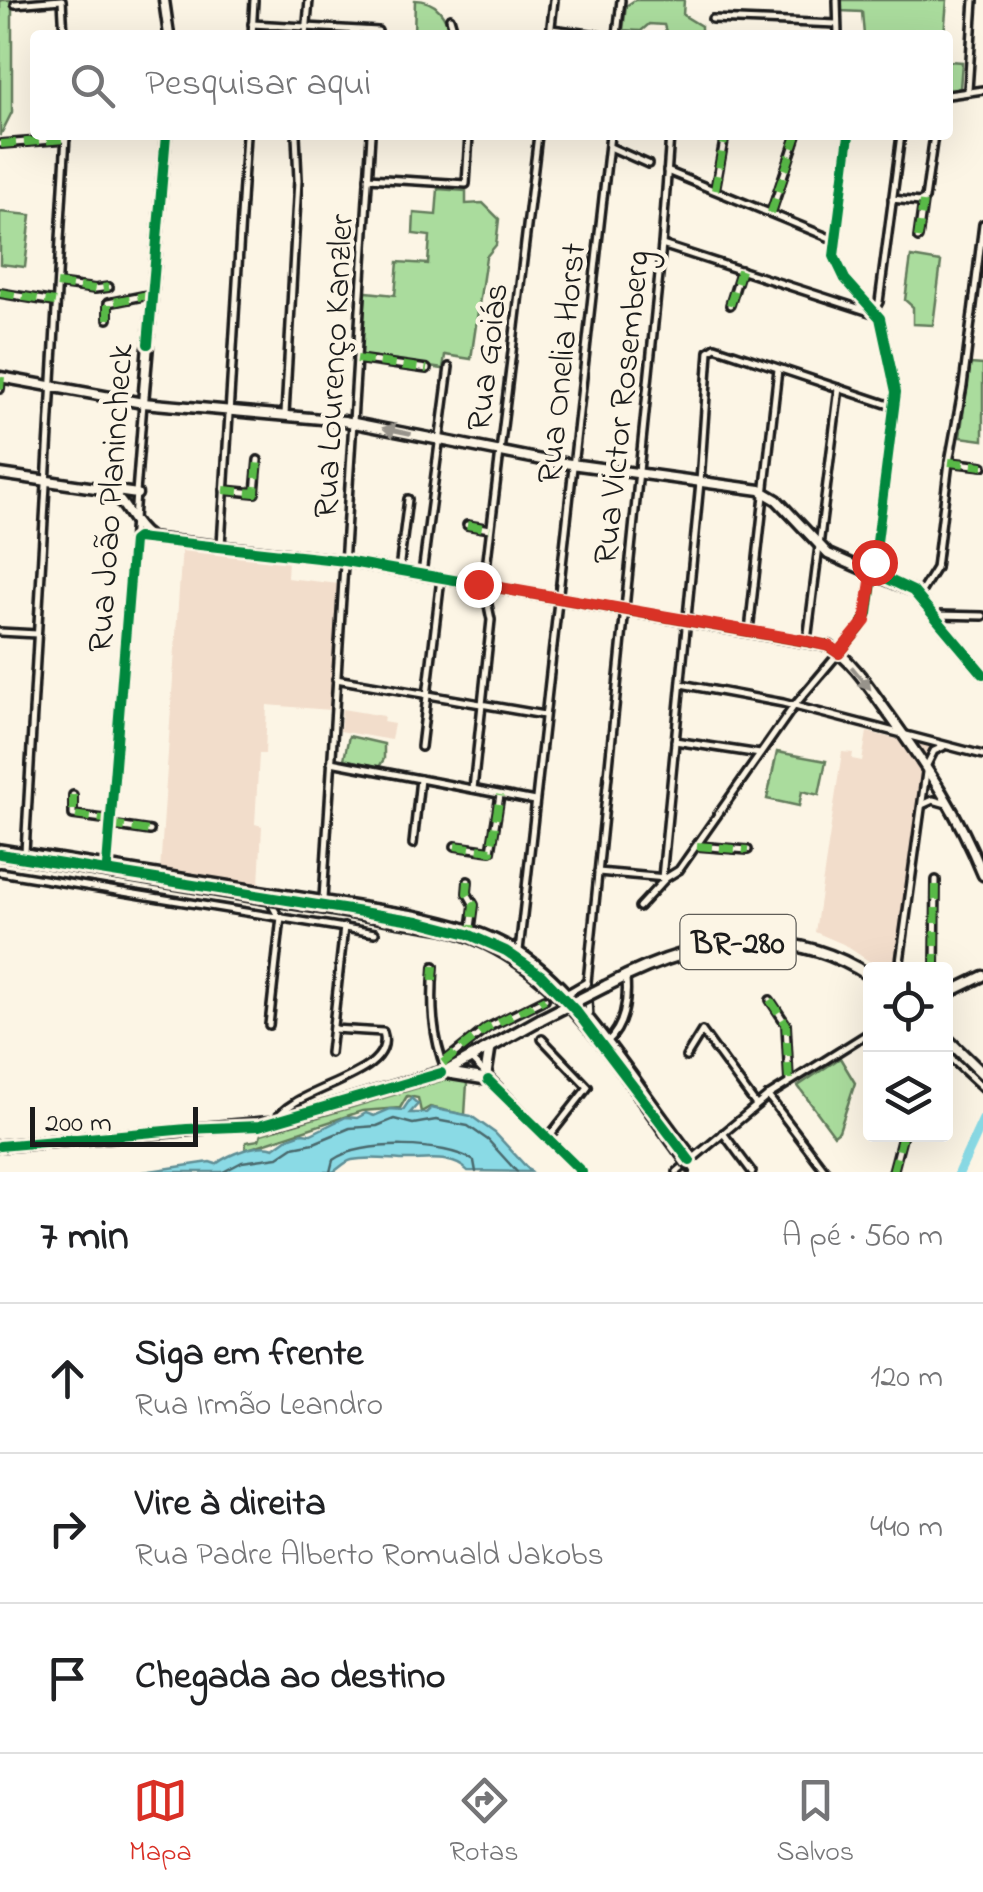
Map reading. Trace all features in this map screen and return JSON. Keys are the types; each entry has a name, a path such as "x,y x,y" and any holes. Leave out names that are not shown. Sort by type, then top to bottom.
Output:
{"highway":[{"name":"BR-280","path":"490,1048 626,976 686,951 756,941 818,950 863,972"},
{"path":"953,1045 983,1074"},
{"path":"444,1069 487,1078 490,1048"},
{"path":"0,1146 275,1122 444,1069 490,1048"}],"main road":[{"path":"164,0 168,30"},
{"name":"Rua João Planincheck","path":"143,403 166,140"},
{"path":"1,377 143,403 354,422 500,452 767,492 828,554 905,586 983,674"},
{"path":"0,475 137,494"},
{"path":"108,490 123,502 142,532 152,538"},
{"path":"133,541 152,538 345,561 829,646 882,704 927,765 954,811 983,876"},
{"path":"953,991 983,976"}],"street":[{"path":"15,4 61,0 64,30"},
{"path":"252,30 254,0"},
{"path":"307,30 309,0"},
{"path":"550,30 554,0"},
{"path":"618,30 621,0"},
{"path":"837,0 838,30"},
{"path":"968,90 974,0"},
{"path":"450,18 454,30"},
{"path":"712,18 837,24"},
{"path":"252,24 342,30"},
{"path":"953,94 983,90"},
{"path":"2,144 39,140"},
{"path":"25,852 66,140"},
{"path":"222,545 246,140"},
{"path":"285,414 298,180 296,140"},
{"name":"Rua Lourenço Kanzler","path":"323,899 371,140"},
{"path":"368,178 466,184 469,140"},
{"name":"Rua Goiás","path":"473,789 491,620 484,585 537,140"},
{"name":"Rua Onelia Horst","path":"520,951 610,140"},
{"name":"Rua Victor Rosemberg","path":"589,1018 587,982 669,140"},
{"path":"715,190 724,140"},
{"path":"771,213 795,140"},
{"path":"639,907 664,878 679,870 698,846 794,706 865,621 895,407 895,380 880,318 836,264 835,240 848,140"},
{"path":"876,312 900,140"},
{"path":"918,238 933,140"},
{"path":"610,148 648,164"},
{"path":"666,171 835,240"},
{"path":"892,199 923,202"},
{"path":"918,597 936,568 983,224"},
{"path":"662,245 869,314 876,312"},
{"path":"730,305 741,270"},
{"path":"57,284 109,287"},
{"path":"0,293 55,302"},
{"path":"850,307 855,303 856,293"},
{"path":"108,319 108,303 152,294"},
{"path":"664,878 711,347 895,407"},
{"path":"357,359 427,368"},
{"path":"422,574 449,367"},
{"path":"750,631 778,369"},
{"path":"0,389 1,377"},
{"path":"806,641 838,388"},
{"name":"Rua João Planincheck","path":"107,866 143,403"},
{"path":"224,490 256,493 258,460"},
{"path":"949,462 983,466"},
{"path":"399,570 408,498"},
{"path":"467,526 490,529"},
{"path":"421,746 441,578"},
{"path":"934,615 983,616"},
{"path":"0,632 38,634"},
{"path":"336,679 544,715"},
{"path":"681,684 794,706 983,756"},
{"path":"872,726 880,719 882,704"},
{"path":"675,740 760,754"},
{"path":"899,962 927,765 934,751 948,746"},
{"path":"330,762 535,801"},
{"path":"413,844 420,779"},
{"path":"455,846 491,851 500,794"},
{"path":"73,795 73,816 150,831"},
{"path":"922,806 938,800 954,811"},
{"path":"698,846 748,850"},
{"path":"0,848 414,914 472,928 520,951 568,994 694,1158"},
{"path":"0,872 375,932"},
{"path":"598,872 664,878"},
{"path":"935,962 936,880"},
{"path":"468,881 467,893 474,907 472,928"},
{"path":"262,890 281,918 269,1025"},
{"path":"260,914 285,894"},
{"path":"330,1053 344,927"},
{"path":"434,966 432,1014 444,1069"},
{"path":"606,1042 614,1036 622,1019 626,976"},
{"path":"568,994 587,982"},
{"path":"444,1069 487,1028 546,999"},
{"path":"770,1000 786,1024 789,1082"},
{"path":"275,1122 280,1112 363,1069 384,1048 382,1032 333,1029"},
{"path":"686,1057 702,1032 756,1104"},
{"path":"676,1172 756,1104 863,1036"},
{"path":"542,1039 588,1087 548,1138"},
{"path":"946,1052 983,1088"},
{"path":"470,1060 582,1172"},
{"path":"768,1096 826,1172"},
{"path":"722,1133 752,1172"},
{"path":"892,1172 900,1142"},
{"path":"683,1144 706,1147"}],"shaded area":[{"path":"182,546 288,558 287,578 339,584 331,710 267,705 265,754 259,754 255,824 262,826 259,885 160,871"},
{"path":"342,709 384,716 383,722 394,724 391,740 340,731"},
{"path":"867,732 930,747 898,962 870,962 815,932 842,752 853,753 852,759 862,761"}],"green space":[{"path":"0,0 12,0 12,112 0,136"},
{"path":"415,0 439,10 449,30 414,30"},
{"path":"635,0 684,0 683,15 701,26 701,30 666,30 664,25 649,24 642,30 623,30 626,6"},
{"path":"842,0 947,0 944,30 864,30 862,12 841,11"},
{"path":"953,61 962,62 960,88 953,90"},
{"path":"438,189 466,191 466,204 483,203 499,219 496,245 486,257 471,359 445,355 443,369 361,357 366,292 395,295 398,262 428,264 430,236 413,234 414,213 436,215"},
{"path":"0,212 31,215 25,267 0,264"},
{"path":"911,257 941,262 933,325 913,324 913,307 905,300"},
{"path":"970,364 983,365 983,440 960,437"},
{"path":"349,736 384,744 384,759 379,767 344,759"},
{"path":"777,752 826,761 819,795 802,791 799,806 767,799"},
{"path":"840,1058 855,1083 839,1131 834,1135 798,1086"},
{"path":"462,1078 467,1083 465,1115 430,1107 421,1112 418,1098 407,1096 400,1108 362,1111 245,1150 246,1142 259,1140 261,1134"}],"water":[{"path":"411,1098 418,1104 410,1113 426,1113 431,1108 471,1116 495,1133 531,1172 468,1171 440,1160 373,1158 349,1161 333,1172 143,1172 216,1164 244,1150 274,1148 288,1138 311,1134 346,1117 403,1110"}],"waterway":[{"path":"959,1172 983,1120"}],"railway":[{"path":"0,859 443,933 485,948 522,970 584,1030 689,1172"}],"marked path":[{"path":"1,144 53,140"},
{"path":"715,190 724,140"},
{"path":"771,213 795,140"},
{"path":"918,238 923,202"},
{"path":"730,305 741,270"},
{"path":"57,284 109,287"},
{"path":"0,293 55,302"},
{"path":"108,319 108,303 153,294"},
{"path":"357,359 427,369"},
{"path":"0,389 1,377"},
{"path":"224,490 255,493 258,460"},
{"path":"949,462 983,466"},
{"path":"467,525 490,529"},
{"path":"73,795 73,815 111,820"},
{"path":"455,846 491,851 500,795"},
{"path":"110,825 150,831"},
{"path":"697,846 748,850"},
{"path":"935,962 936,880"},
{"path":"468,881 467,893 474,905 471,928"},
{"path":"433,980 434,966"},
{"path":"443,1063 487,1028 545,999"},
{"path":"770,1000 786,1024 789,1082"},
{"path":"893,1172 901,1142"}],"cycle path":[{"path":"148,344 166,140"},
{"path":"107,866 133,541 137,538 345,561 826,645 839,653 868,613 896,392 880,318 845,279 834,256 848,140"},
{"path":"873,572 913,591 983,674"},
{"path":"0,854 418,921 468,934 506,951 541,975 576,1011 690,1161"},
{"path":"0,1146 259,1126 441,1073"},
{"path":"488,1080 582,1172"}],"route":[{"path":"478,584 806,641 829,646 839,653 865,621 874,562"}]}
